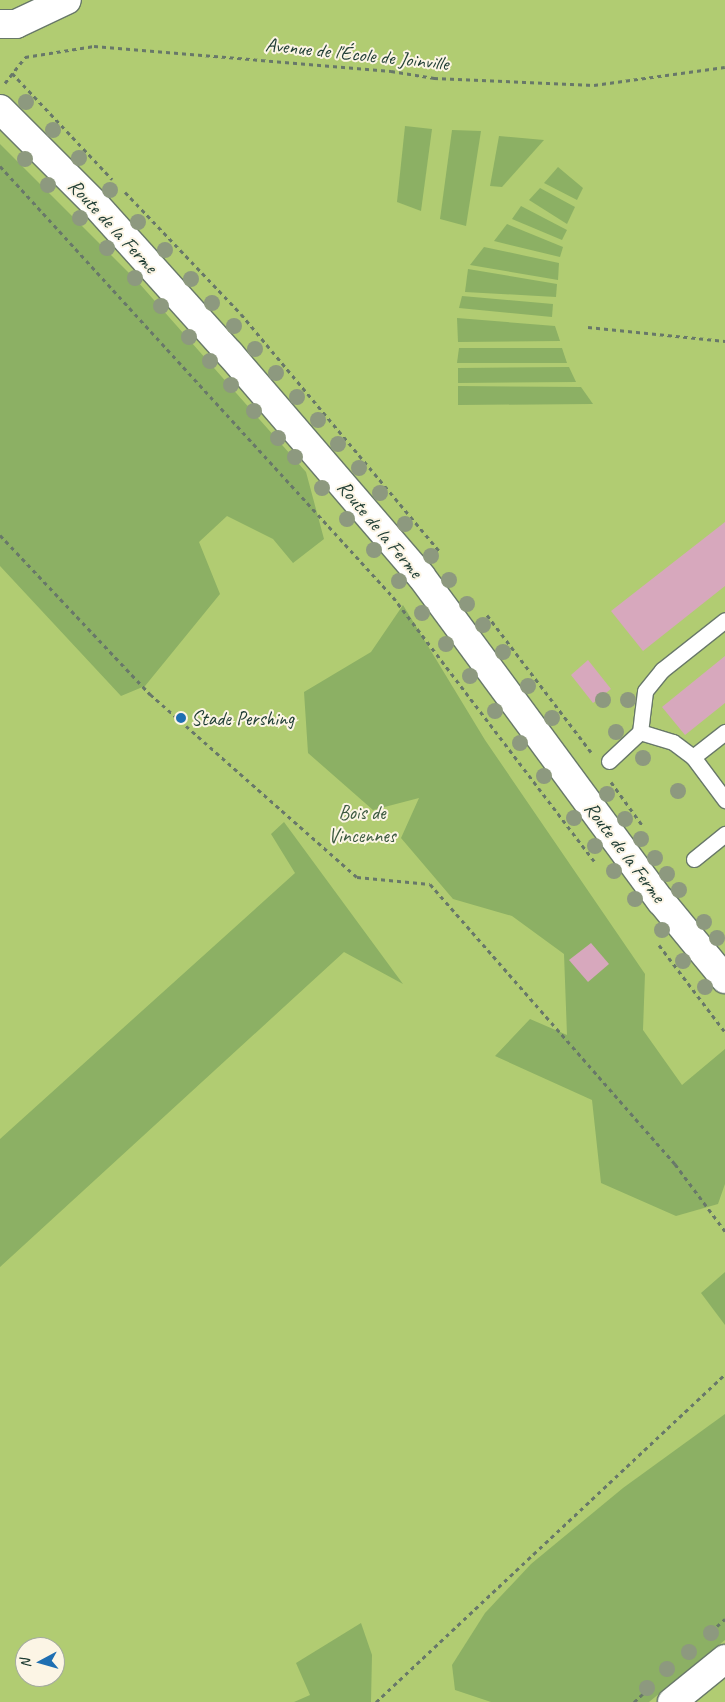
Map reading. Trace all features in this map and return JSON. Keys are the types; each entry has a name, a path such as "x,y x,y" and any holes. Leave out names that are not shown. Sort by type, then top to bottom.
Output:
{"main road":[{"path":"0,24 16,24 67,0"},
{"name":"Route de la Ferme","path":"1,98 217,340 421,576 661,901 725,979"},
{"path":"672,1702 725,1659"}],"lane":[{"path":"608,761 640,732 644,691 662,670 725,620"},
{"path":"640,732 673,742 693,758 725,800"},
{"path":"693,758 725,732"},
{"path":"694,859 725,834"}],"path":[{"name":"Avenue de l'École de Joinville","path":"1,98 25,57 94,46 392,70 434,78 594,85 725,68"},
{"path":"0,166 393,597 598,866"},
{"path":"588,327 725,341"},
{"path":"0,535 150,694 357,878 430,884 675,1164 725,1231"},
{"path":"652,937 725,1032"},
{"path":"376,1702 725,1374"}],"green space":[{"name":"Bois de Vincennes","path":"0,0 725,0 725,1702 0,1702"},
{"path":"405,126 432,129 421,211 397,202"},
{"path":"452,130 481,131 466,226 440,219"},
{"path":"499,136 544,140 502,187 490,186"},
{"path":"0,144 138,282 306,472 324,539 293,563 273,539 227,516 199,542 220,594 145,686 121,696 0,566"},
{"path":"558,167 583,188 577,200 544,183"},
{"path":"540,188 575,207 567,224 529,200"},
{"path":"521,206 567,230 562,240 512,219"},
{"path":"507,224 563,247 560,257 494,241"},
{"path":"484,247 559,263 558,280 470,265"},
{"path":"468,269 557,284 556,297 465,292"},
{"path":"462,296 553,304 552,317 459,308"},
{"path":"457,318 555,326 560,341 458,342"},
{"path":"459,348 562,348 567,363 457,363"},
{"path":"569,367 576,382 458,383 458,368"},
{"path":"458,386 581,387 593,404 458,405"},
{"path":"403,605 485,740 645,974 643,1030 682,1085 725,1049 725,1184 718,1204 676,1216 601,1183 592,1100 495,1056 530,1019 567,1035 564,954 512,916 453,899 401,838 419,798 373,810 308,753 304,692 371,652"},
{"path":"284,822 403,984 344,952 0,1267 0,1139 295,873 271,834"},
{"path":"725,1272 725,1325 701,1293"},
{"path":"725,1414 725,1640 649,1702 491,1702 455,1690 452,1665 485,1613 531,1564 623,1488"},
{"path":"361,1623 372,1655 371,1702 294,1702 310,1695 296,1663"}],"building":[{"path":"725,522 725,586 643,651 611,611"},
{"path":"725,656 725,703 685,735 662,707"},
{"path":"588,660 611,689 593,703 571,675"},
{"path":"591,943 609,964 588,982 569,960"}],"place":[{"name":"Stade Pershing","path":"181,718"}]}
